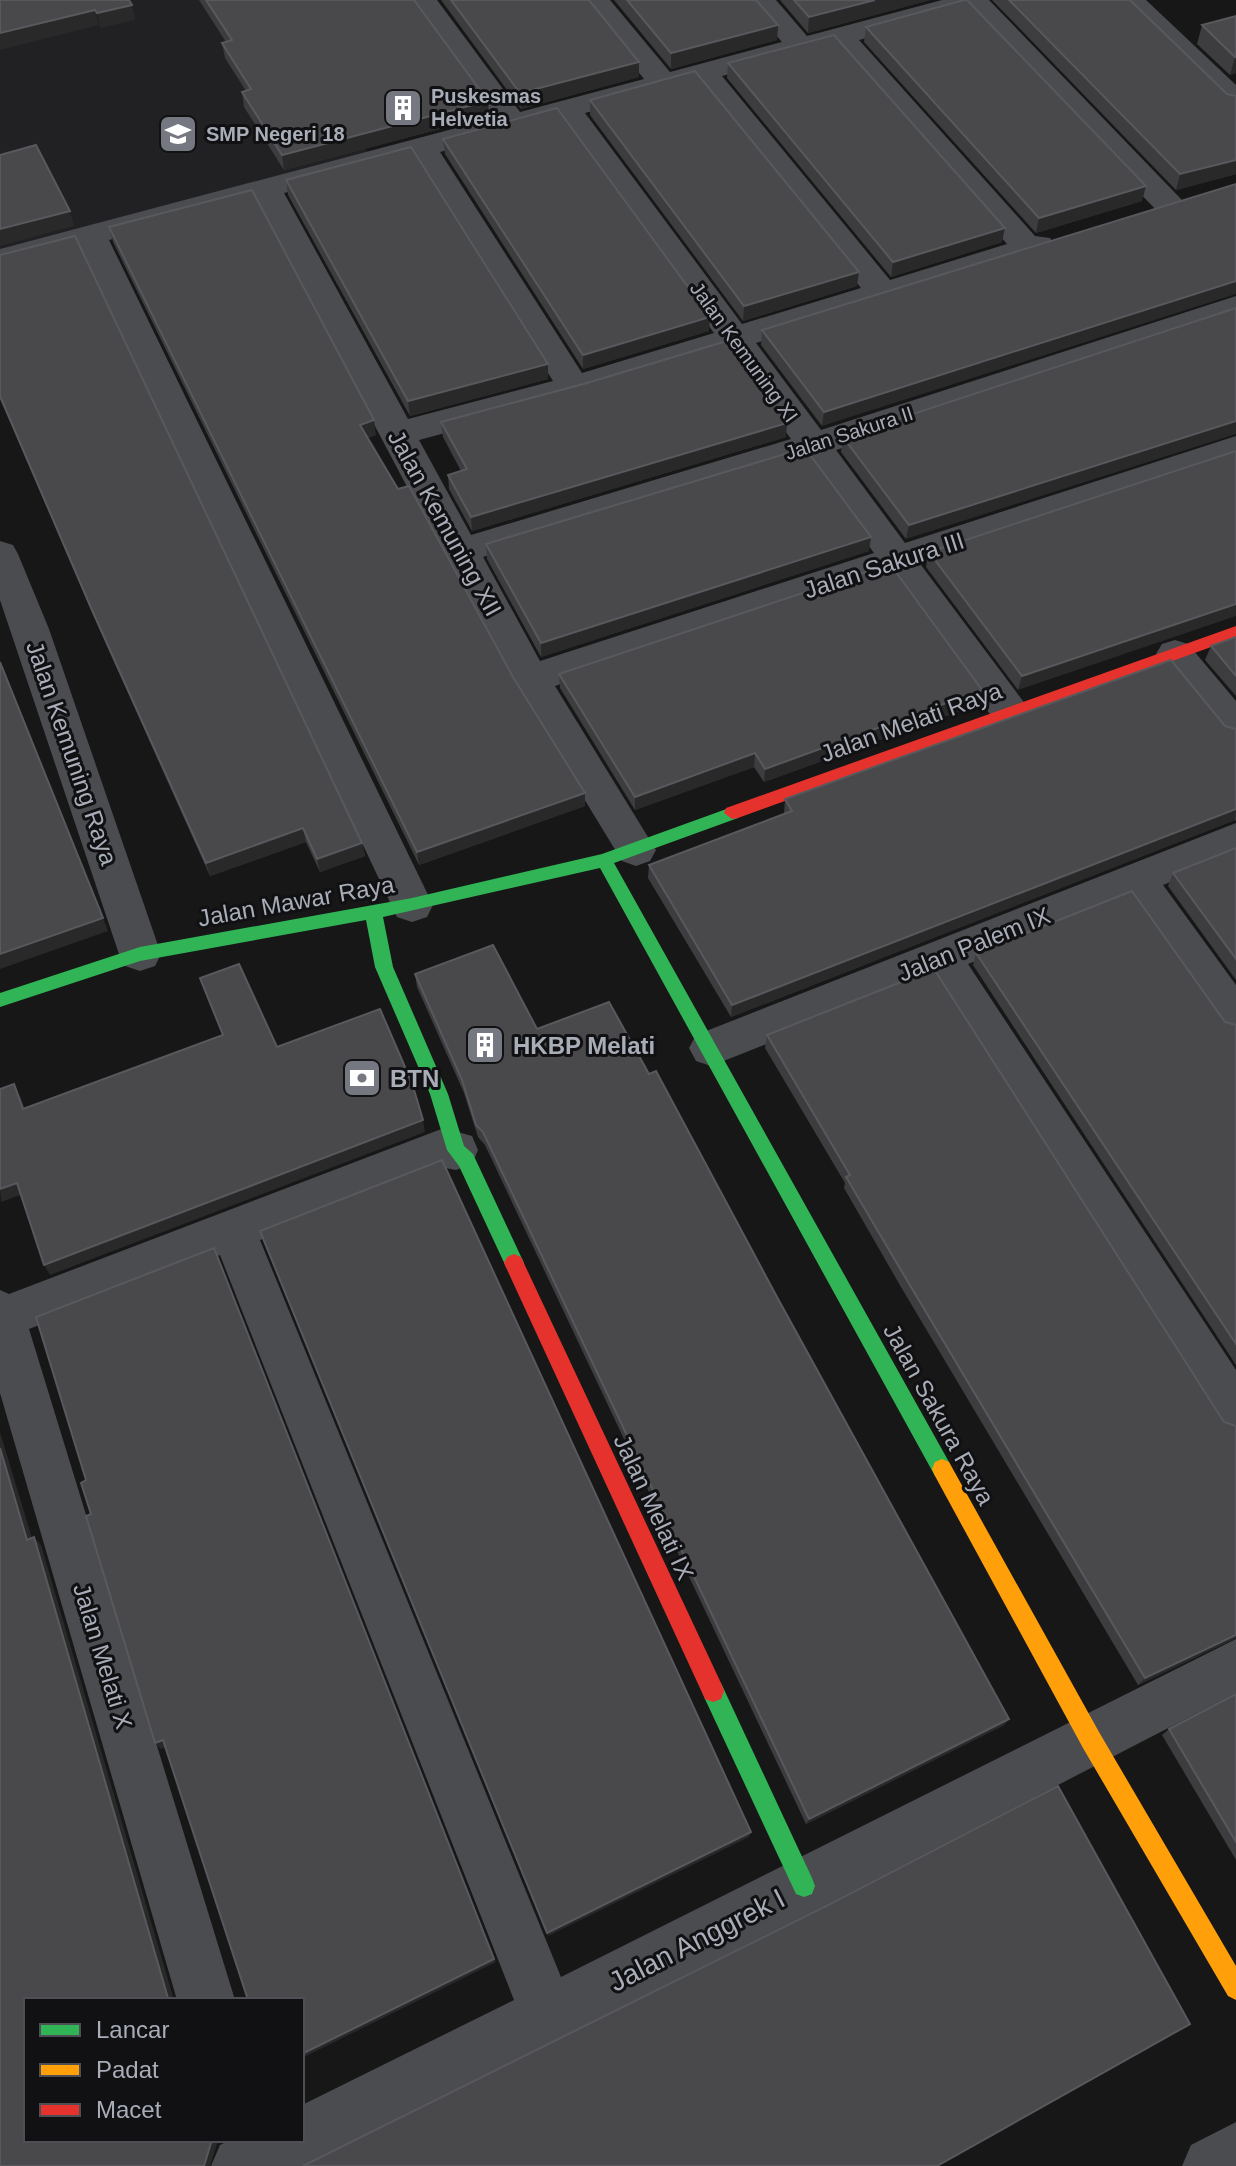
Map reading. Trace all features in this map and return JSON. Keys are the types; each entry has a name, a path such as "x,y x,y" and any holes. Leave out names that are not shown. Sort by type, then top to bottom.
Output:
{"street":[{"path":"422,0 512,122"},
{"path":"595,0 663,83"},
{"path":"760,0 801,46"},
{"path":"0,259 840,36 928,6 973,0 1169,206"},
{"path":"1129,0 1236,101"},
{"path":"840,36 1029,249"},
{"path":"703,72 882,292"},
{"name":"Jalan Kemuning XI","path":"566,108 1009,711"},
{"path":"421,146 574,387"},
{"name":"Jalan Kemuning XII","path":"265,188 531,679 620,855"},
{"path":"90,234 412,905"},
{"path":"397,434 574,387 1071,236"},
{"name":"Jalan Sakura II","path":"459,551 812,445 1236,307"},
{"name":"Jalan Sakura III","path":"531,679 1236,448"},
{"name":"Jalan Kemuning Raya","path":"0,554 15,634 140,954"},
{"name":"Jalan Melati Raya","path":"620,855 1009,711 1236,632"},
{"path":"1175,654 1236,728"},
{"name":"Jalan Palem IX","path":"711,1048 1236,839"},
{"name":"Jalan Mawar Raya","path":"0,1000 140,954 412,905 620,855"},
{"name":"Jalan Sakura Raya","path":"620,855 711,1048 1091,1740 1236,1988"},
{"path":"1136,879 1236,1019"},
{"name":"Jalan Melati IX","path":"373,912 384,967 439,1094 456,1150 466,1160 804,1886"},
{"path":"941,957 1236,1413"},
{"path":"1,1315 444,1148 456,1150"},
{"path":"232,1228 548,2015"},
{"name":"Jalan Melati X","path":"1,1315 205,1998"},
{"name":"Jalan Anggrek I","path":"304,2131 548,2015 1236,1665"},
{"path":"1212,2166 1236,2152"}],"shaded area":[{"name":"SMP Negeri 18","path":"0,0 288,0 342,111 369,154 0,249"}],"building":[{"path":"0,0 129,0 132,5 97,13 95,10 0,33"},
{"path":"206,0 414,0 488,101 282,155 242,92 251,89 222,43 232,40"},
{"path":"451,0 589,0 639,62 520,93"},
{"path":"627,0 756,0 778,25 671,53"},
{"path":"794,0 875,0 809,17"},
{"path":"964,0 1146,186 1039,218 866,27"},
{"path":"1009,0 1130,0 1227,94 1236,96 1236,160 1180,174"},
{"path":"1236,16 1236,56 1235,57 1202,25"},
{"path":"834,35 1005,228 893,262 728,63"},
{"path":"695,71 859,272 744,306 590,100"},
{"path":"557,108 710,317 583,355 443,139"},
{"path":"36,145 70,211 0,229 0,155"},
{"path":"411,147 548,364 408,401 286,180"},
{"path":"1236,184 1236,281 824,412 762,330"},
{"path":"252,190 374,420 360,425 398,489 409,486 513,677 585,793 417,852 109,227"},
{"path":"75,236 362,843 317,859 303,828 206,863 0,396 0,255"},
{"path":"1236,308 1236,421 909,525 843,437"},
{"path":"727,341 787,423 471,517 448,475 467,469 441,422"},
{"path":"805,448 871,537 541,643 486,544"},
{"path":"1236,451 1236,604 1022,676 929,552"},
{"path":"890,564 982,690 765,769 755,753 635,797 559,674"},
{"path":"1236,637 1236,676 1211,646"},
{"path":"1171,660 1225,726 1236,729 1236,809 732,1005 649,865 792,811 785,799"},
{"path":"0,662 103,918 0,954"},
{"path":"1236,848 1236,959 1173,873"},
{"path":"1132,891 1225,1022 1236,1025 1236,1344 976,953"},
{"path":"493,945 537,1029 609,1002 649,1074 656,1071 1009,1719 809,1819 483,1132 476,1125 462,1080 415,974"},
{"path":"239,964 277,1047 380,1009 412,1083 423,1120 44,1265 17,1183 0,1189 0,1089 14,1084 23,1109 223,1035 200,978"},
{"path":"934,969 1224,1422 1236,1426 1236,1635 1145,1678 846,1177 850,1175 767,1035"},
{"path":"442,1160 751,1832 547,1933 260,1231"},
{"path":"214,1248 494,1959 304,2053 304,1998 247,1998 163,1740 155,1743 86,1516 91,1514 81,1483 86,1480 36,1317"},
{"path":"0,1448 27,1540 34,1537 168,1998 24,1998 24,2142 213,2142 204,2166 0,2166"},
{"path":"1236,1694 1236,1842 1169,1729"},
{"path":"1058,1786 1190,2024 937,2166 303,2166 828,1905"}],"traffic: fast":[{"path":"0,1000 140,954 412,905 604,860 732,813"},
{"path":"604,860 942,1469"},
{"path":"373,912 384,967 439,1094 456,1150 466,1160 514,1263"},
{"path":"713,1691 804,1886"}],"traffic: slow":[{"path":"942,1469 1091,1740 1236,1988"}],"traffic: jam":[{"path":"732,813 1236,632"},
{"path":"514,1263 713,1691"}],"place":[{"name":"Puskesmas Helvetia","path":"403,108"},
{"name":"SMP Negeri 18","path":"178,134"},
{"name":"HKBP Melati","path":"485,1045"},
{"name":"BTN","path":"362,1078"}]}
